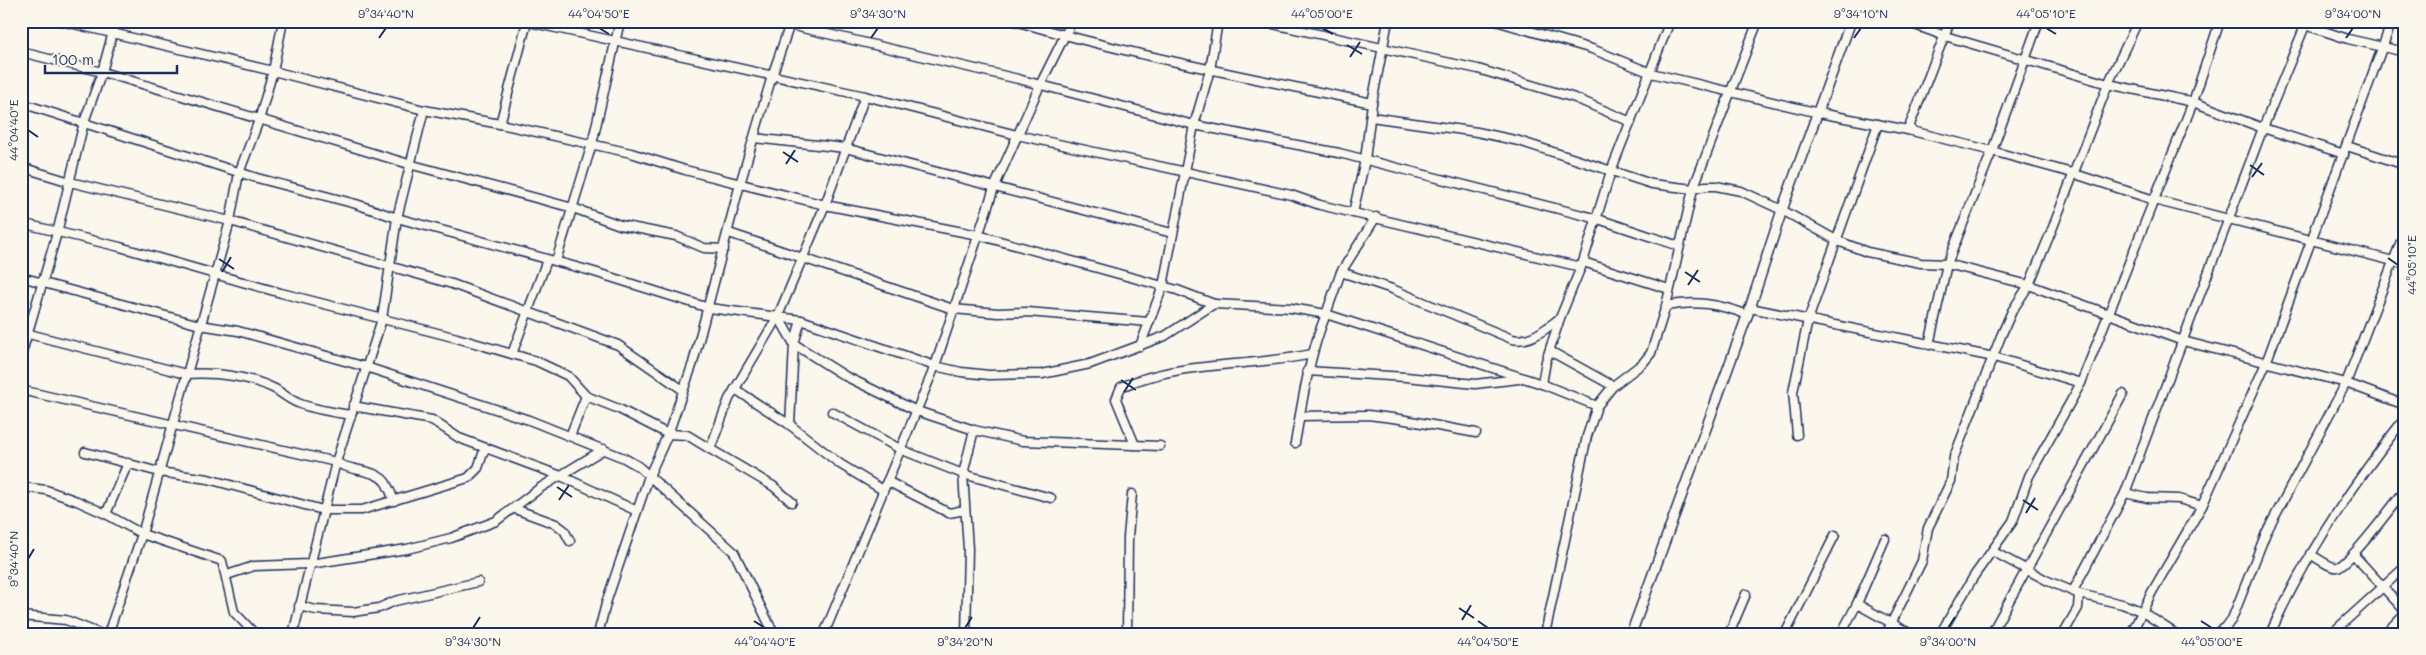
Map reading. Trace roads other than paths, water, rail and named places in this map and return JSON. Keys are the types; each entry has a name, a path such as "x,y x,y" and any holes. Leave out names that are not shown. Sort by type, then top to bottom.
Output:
{"street":[{"path":"61,21 273,71 424,110 592,144 825,205 978,235 1162,286 1196,296 1214,304 1291,308 1326,314 1542,384 1597,406"},
{"path":"21,356 24,333 57,233 84,122 102,72 116,21"},
{"path":"108,634 142,534 230,221 239,173 259,120 273,71 283,21"},
{"path":"556,261 592,144 620,21"},
{"path":"773,21 790,23 1194,125 1339,153 1598,219 1679,246"},
{"path":"1015,21 1065,36 1210,70 1372,103"},
{"path":"824,634 883,490 902,450 935,366 994,188 1040,85 1072,21"},
{"path":"1140,346 1162,286 1194,125 1210,70 1218,21"},
{"path":"1259,21 1478,69 1575,98 1631,122"},
{"path":"1353,213 1365,160 1372,103 1388,21"},
{"path":"1496,21 1592,49 1651,73 1819,113 1908,130 1992,151 2072,173 2154,200 2405,264"},
{"path":"1542,384 1560,318 1598,219 1611,171 1670,21"},
{"path":"1545,634 1587,436 1597,406 1613,386 1643,363 1652,353 1666,306 1693,189 1758,21"},
{"path":"1631,634 1749,312 1782,210 1852,21"},
{"path":"1904,21 1945,36 2108,84 2193,102 2263,128 2344,154"},
{"path":"1908,130 1950,21"},
{"path":"1929,345 1947,264 1992,151 2039,21"},
{"path":"1886,634 1922,561 1928,528 1951,481 1954,457 2012,311 2029,285 2108,84 2138,21"},
{"path":"1940,634 1974,576 2014,518 2029,476 2081,383 2110,315 2193,102 2220,21"},
{"path":"2293,21 2306,23 2383,48 2405,52"},
{"path":"2131,634 2141,611 2202,506 2266,363 2313,240 2392,21"},
{"path":"500,124 526,22 865,96 1017,135 1291,195 1353,213 1582,264 1669,289"},
{"path":"598,634 606,600 649,476 668,434 709,308 740,184 790,23"},
{"path":"2062,634 2078,608 2076,593 2125,493 2263,128 2306,23"},
{"path":"21,52 102,72 409,164 573,208 620,225 676,236 704,248 724,249"},
{"path":"710,449 735,390 778,316 825,205 865,96"},
{"path":"21,104 84,122 239,173 556,261 709,308 801,320 935,366 988,375 1042,374 1090,364 1165,336 1214,304"},
{"path":"293,634 336,462 382,319 397,218 424,110"},
{"path":"1371,117 1477,132 1519,141 1652,184 1693,189 1704,186 1741,191 1782,210 1838,241 1866,252 1893,259 1947,264 2029,285 2183,341 2346,383 2405,405"},
{"path":"1797,435 1793,392 1808,320 1838,241 1878,124"},
{"path":"754,138 845,148 1172,233"},
{"path":"2347,146 2405,165"},
{"path":"21,167 70,182 230,221 391,265 529,311 618,345 683,390"},
{"path":"1295,443 1307,372 1341,272 1376,217"},
{"path":"21,223 120,247 214,275 512,354 560,371 568,376 586,396 619,409 668,434 687,435 773,486 792,502"},
{"path":"2216,634 2226,627 2232,619 2266,533 2346,383 2405,231"},
{"path":"728,233 953,310 1036,313 1149,322"},
{"path":"512,354 547,260"},
{"path":"1341,272 1392,289 1501,335 1520,341 1535,336 1560,318"},
{"path":"21,277 200,324 238,332 366,367 604,449 638,466 734,552 774,634"},
{"path":"1666,306 1698,302 1711,303 1749,312 1808,320 1994,357 2081,383"},
{"path":"778,316 794,344 845,376 917,410 974,430 1023,441 1160,446"},
{"path":"790,425 794,344 801,320"},
{"path":"24,333 186,374 212,372 244,380 274,389 296,403 316,409 350,415"},
{"path":"1550,351 1613,386"},
{"path":"1135,445 1116,399 1121,387 1163,372 1187,367 1312,354"},
{"path":"1307,372 1406,377 1475,384 1522,379"},
{"path":"21,390 336,462 344,468 374,475 385,481 394,501"},
{"path":"735,390 790,425 840,464 883,490"},
{"path":"1991,634 2123,394"},
{"path":"570,436 586,396"},
{"path":"353,406 432,420 459,438 562,476 637,511"},
{"path":"832,412 902,450 963,474 1051,498"},
{"path":"1300,416 1384,417 1476,433"},
{"path":"2270,634 2290,589 2336,510 2405,418"},
{"path":"966,634 968,549 963,474 974,430"},
{"path":"85,452 159,472 208,479 323,510 362,510 468,478 478,468 485,448"},
{"path":"227,575 254,566 310,564 407,549 451,538 496,521 540,488 604,449"},
{"path":"106,514 128,464"},
{"path":"887,481 949,513 965,510"},
{"path":"21,487 46,490 106,514 142,534 222,561 227,575 234,612 255,634"},
{"path":"2310,554 2336,567 2353,554 2405,490"},
{"path":"2125,493 2152,499 2179,499 2202,506"},
{"path":"1127,634 1128,537 1132,494"},
{"path":"514,509 556,524 564,530 570,541"},
{"path":"1785,634 1835,535"},
{"path":"1841,634 1856,606 1885,539"},
{"path":"1992,551 2076,593 2122,604 2141,611 2176,634"},
{"path":"2353,554 2405,612 2385,634"},
{"path":"2331,634 2405,567"},
{"path":"299,606 316,610 353,612 379,608 395,601 478,582"},
{"path":"1729,634 1746,594"},
{"path":"1856,606 1860,604 1911,634"},
{"path":"21,616 66,620 100,634"}]}
